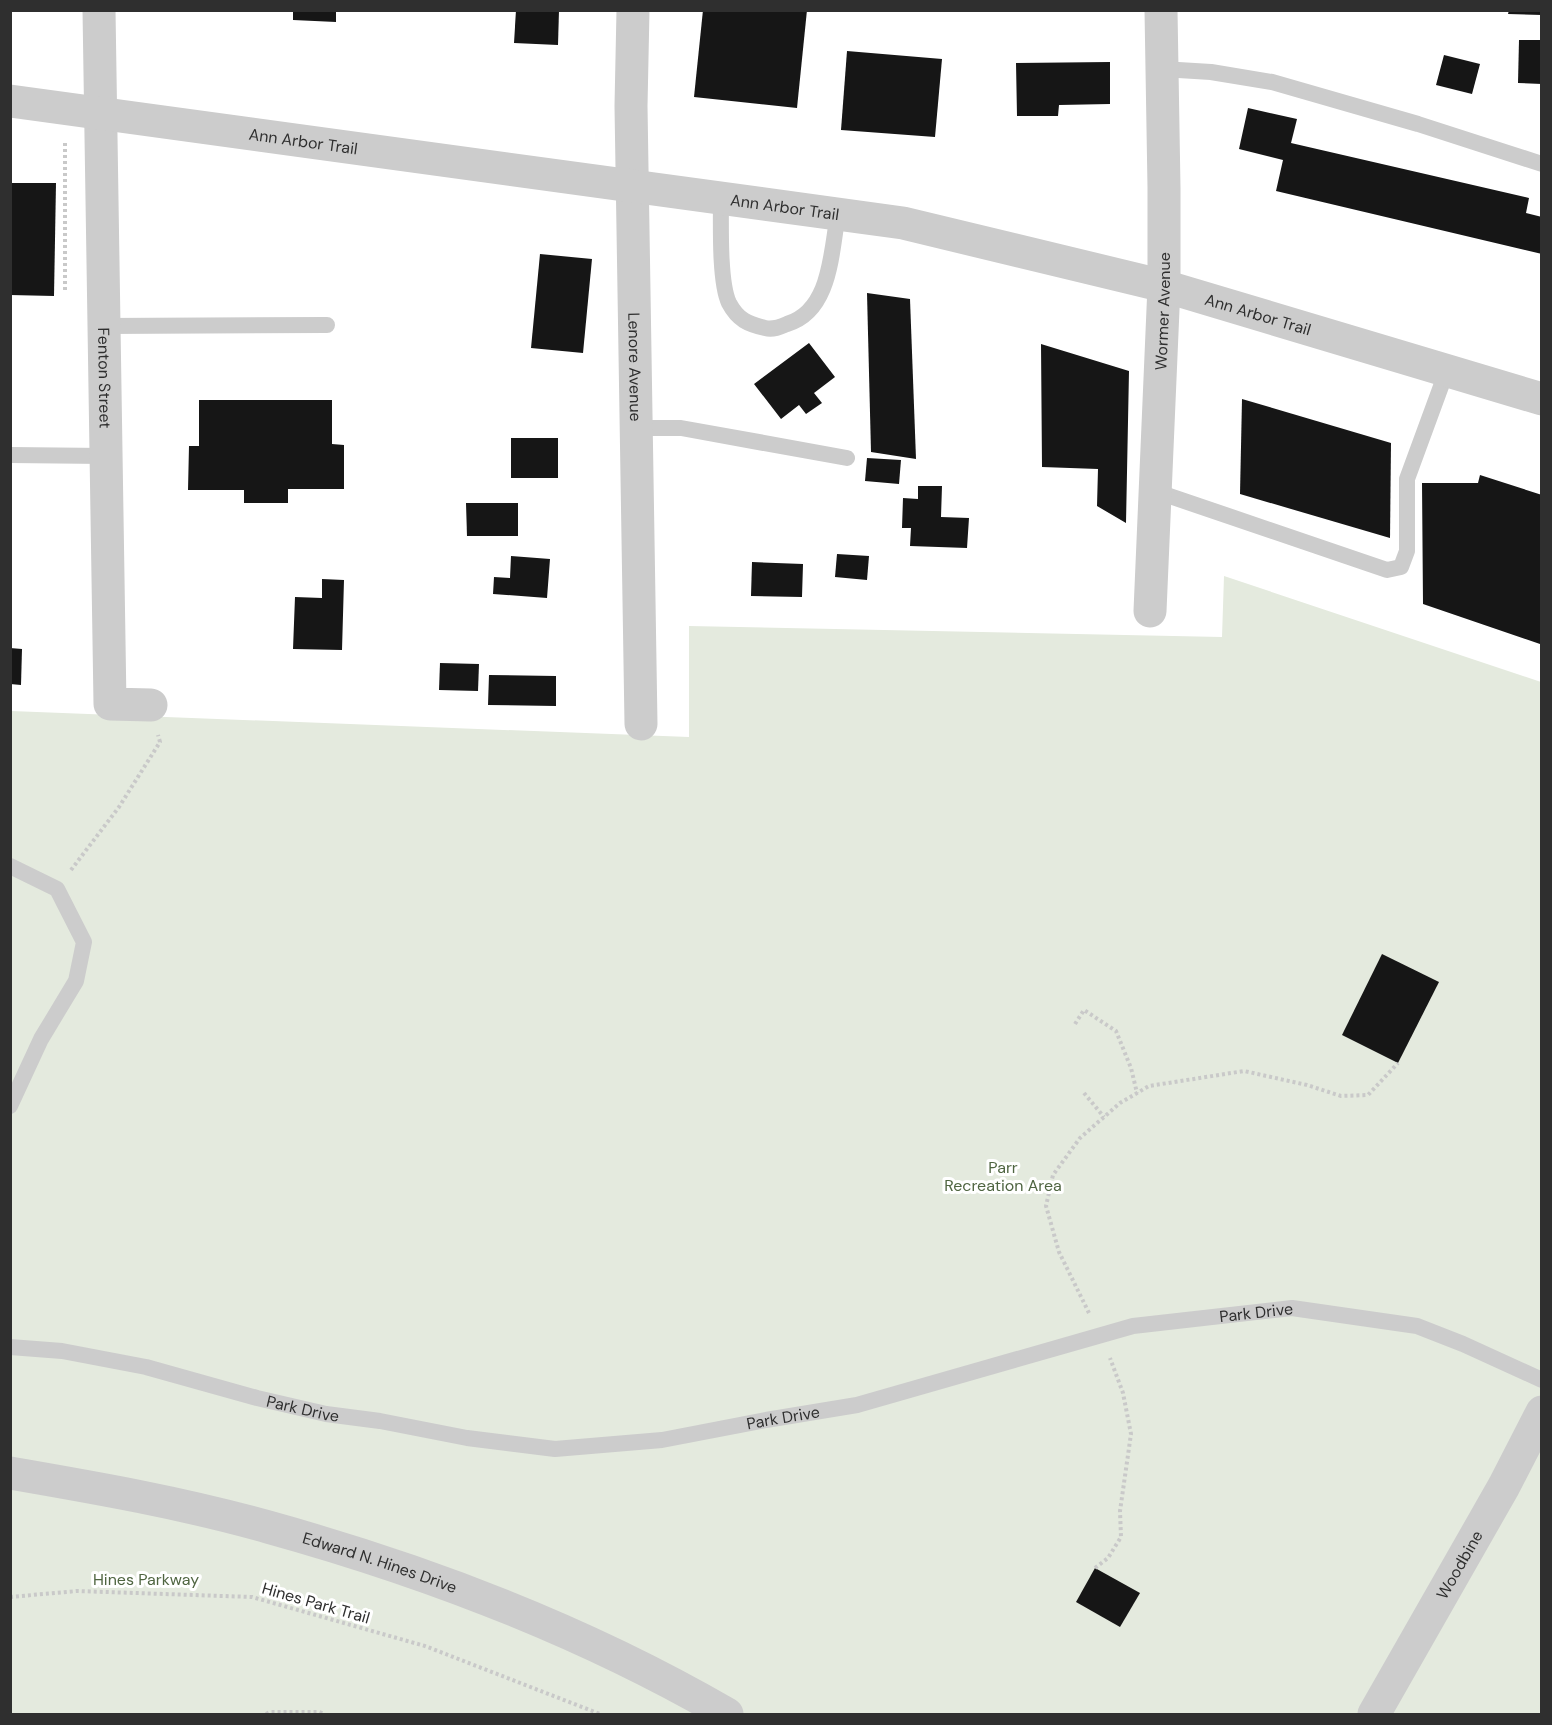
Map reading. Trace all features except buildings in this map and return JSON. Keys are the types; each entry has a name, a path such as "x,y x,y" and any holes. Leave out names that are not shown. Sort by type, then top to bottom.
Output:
{"street":[{"name":"Fenton Street","path":"99,10 110,704 151,705"},
{"name":"Lenore Avenue","path":"633,10 633,185 641,724"},
{"name":"Wormer Avenue","path":"1150,611 1164,286 1161,10"},
{"name":"Ann Arbor Trail","path":"10,101 903,223 1164,286 1542,399"},
{"name":"Woodbine","path":"1374,1714 1504,1486 1542,1412"},
{"name":"Edward N. Hines Drive","path":"10,1473 108,1490 265,1526 376,1558 505,1606 605,1650 727,1714"}],"lane":[{"path":"1162,69 1211,72 1272,82 1418,124 1542,164"},
{"path":"721,197 723,269 729,302 745,323 771,329 798,321 816,304 826,283 838,214"},
{"path":"103,326 327,325"},
{"path":"1155,491 1387,570 1401,567 1407,551 1407,479 1447,370"},
{"path":"637,428 681,428 847,458"},
{"path":"10,455 105,456"},
{"path":"10,866 57,889 84,942 76,981 41,1039 10,1106"},
{"name":"Park Drive","path":"10,1347 62,1352 146,1367 257,1398 326,1414 380,1421 467,1438 555,1449 662,1440 856,1405 1133,1326 1292,1308 1417,1326 1542,1380"}],"path":[{"path":"64,141 65,292"},
{"path":"68,875 118,807 160,742 151,705"},
{"path":"1075,1024 1084,1010 1116,1031 1131,1068 1137,1094"},
{"path":"1095,1568 1108,1558 1121,1537 1120,1511 1131,1434 1123,1393 1113,1364 1059,1251 1046,1206 1053,1175 1080,1138 1120,1103 1149,1086 1244,1071 1307,1085 1341,1096 1368,1095 1398,1063"},
{"path":"1084,1093 1104,1117"},
{"name":"Hines Park Trail","path":"10,1597 77,1592 252,1597 425,1646 600,1714"},
{"path":"266,1714 270,1712 320,1712 325,1714"}],"green space":[{"name":"Parr Recreation Area","path":"1224,576 1541,682 1541,1714 11,1714 11,711 689,737 689,626 1222,637"}],"park label":[{"name":"Hines Parkway","path":"146,1579"}]}
